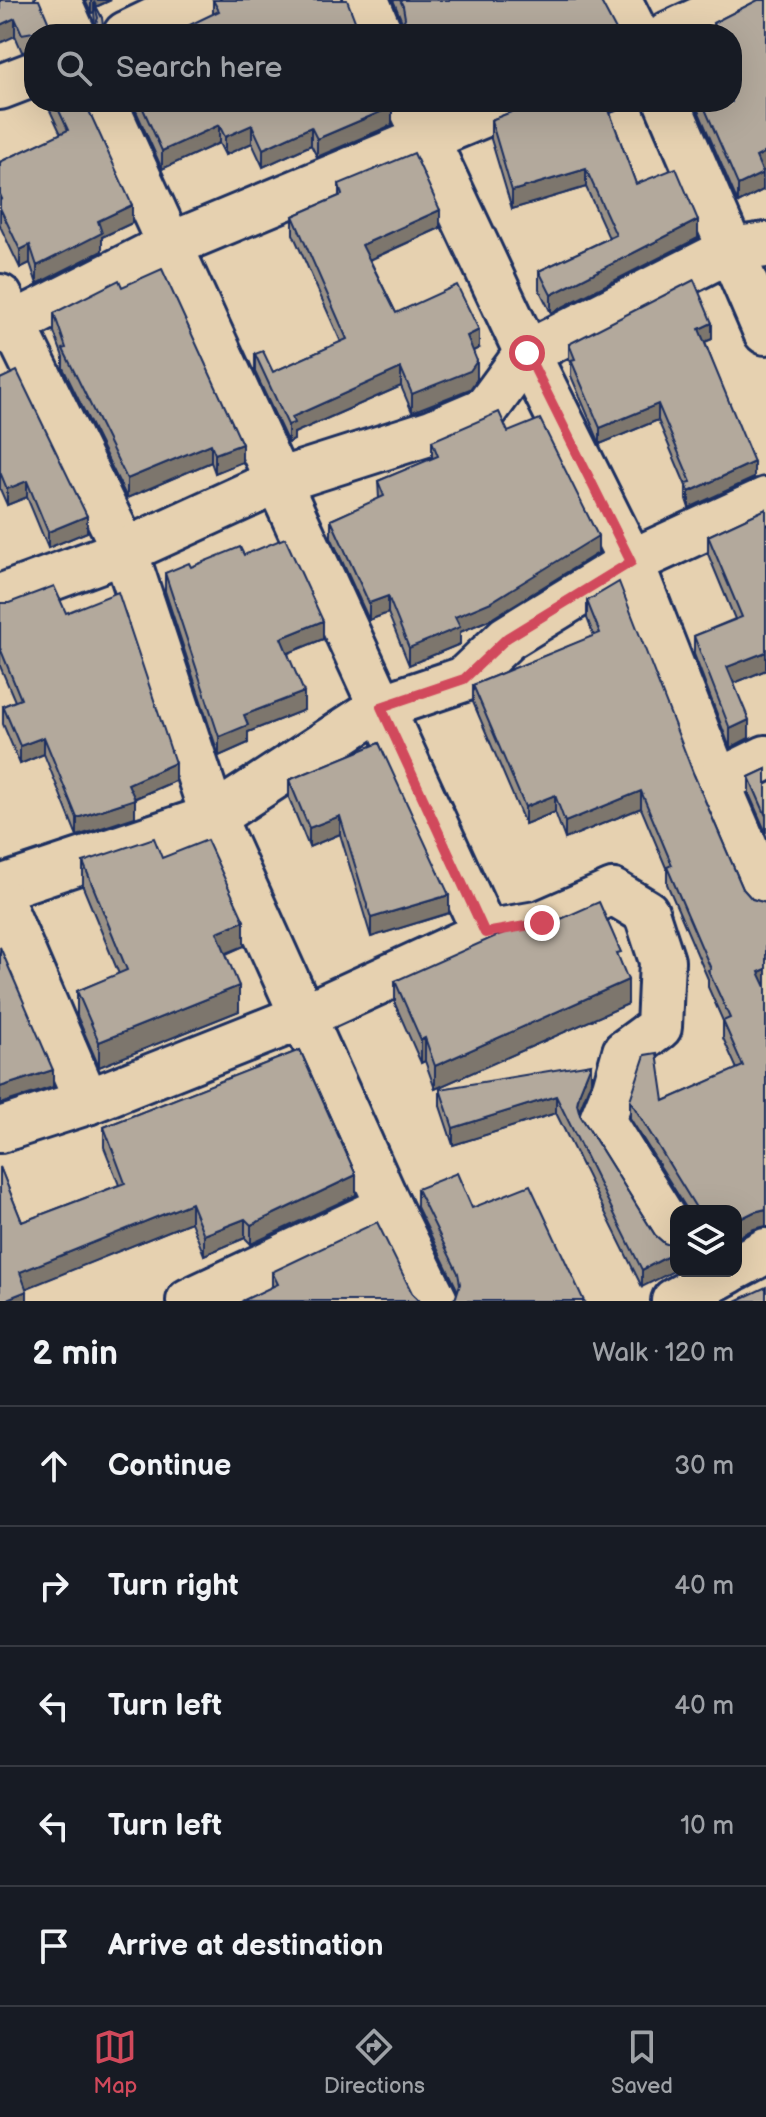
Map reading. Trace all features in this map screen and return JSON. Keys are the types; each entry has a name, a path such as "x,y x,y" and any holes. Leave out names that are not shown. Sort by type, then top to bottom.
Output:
{"street":[{"path":"58,0 69,24"},
{"path":"147,24 197,0"},
{"path":"366,0 376,24"},
{"path":"619,0 631,24"},
{"path":"690,24 742,0"},
{"path":"0,87 24,78"},
{"path":"109,112 485,933"},
{"path":"435,1301 389,1207 213,817 125,551 4,317 170,245 417,121 463,112"},
{"path":"673,112 748,248 766,332"},
{"path":"417,121 631,562 717,782 766,896"},
{"path":"0,597 125,551 278,481 432,432 486,409 527,353 748,248"},
{"path":"0,888 213,817 381,707 464,679 507,638 631,562 766,500"},
{"path":"717,782 766,758"},
{"path":"0,1130 87,1102 304,1016 485,933 542,923 613,892 646,912 662,961 659,1027 625,1052 602,1120 670,1229"},
{"path":"0,899 87,1102"},
{"path":"189,1301 389,1207"},
{"path":"708,1283 766,1251"}],"building":[{"path":"0,0 39,0 49,24 24,24 22,34 15,18 0,25"},
{"path":"213,0 347,0 356,24 192,24 219,11"},
{"path":"400,0 600,0 613,24 402,24"},
{"path":"758,0 766,0 766,152 756,157 763,173 738,185 706,112 742,112 742,24 713,23"},
{"path":"94,2 103,24 96,24 98,18"},
{"path":"60,112 90,112 132,205 98,221 102,233 37,266 30,245 20,250 0,208 0,162 68,130"},
{"path":"144,112 380,112 317,139 311,127 263,149 252,125 225,137 219,125 162,151"},
{"path":"511,112 610,112 636,184 676,168 698,220 551,295 539,271 616,235 586,169 512,191 491,120"},
{"path":"414,153 440,210 362,245 396,313 457,285 479,330 467,336 477,361 470,371 412,394 401,368 292,417 294,423 288,425 255,354 263,351 273,372 347,339 293,216 342,195 339,184"},
{"path":"162,269 242,444 215,454 211,444 127,479 63,349 66,348 54,313 119,280 122,287"},
{"path":"694,280 712,323 699,329 754,462 689,492 686,483 691,482 658,404 600,428 571,360 575,359 569,344"},
{"path":"17,371 87,516 48,532 27,481 7,489 0,472 0,379"},
{"path":"499,412 508,432 540,419 598,536 491,602 455,617 460,627 409,648 388,596 369,603 331,520 384,496 378,481 438,456 432,441"},
{"path":"766,509 766,652 727,667 749,720 730,729 694,636 742,617 708,536"},
{"path":"285,538 323,621 281,638 304,692 244,715 248,725 219,737 165,573 189,563 191,567 240,547 244,555"},
{"path":"619,582 694,775 743,889 752,899 766,903 766,969 759,972 766,987 766,1209 742,1218 742,1205 694,1205 630,1100 645,1055 657,1053 664,1101 743,1066 723,1021 730,1018 667,867 672,865 641,791 565,822 555,795 525,807 473,685 600,633 587,601"},
{"path":"54,586 66,613 118,592 175,763 128,784 135,799 77,818 44,737 20,746 3,706 21,699 0,648 0,603 9,603"},
{"path":"379,743 449,895 371,918 340,816 309,828 289,780"},
{"path":"766,769 766,816 749,777"},
{"path":"154,838 162,858 207,840 244,921 217,932 239,986 99,1042 77,991 127,970 83,862"},
{"path":"599,902 621,952 617,953 628,980 435,1066 425,1038 421,1040 395,981 507,931 552,923"},
{"path":"0,947 53,1070 0,1087"},
{"path":"300,1050 356,1175 251,1225 245,1219 204,1235 191,1203 20,1272 27,1291 9,1298 10,1301 0,1301 0,1167 22,1222 125,1183 104,1127"},
{"path":"591,1064 579,1094 577,1104 580,1115 655,1235 670,1245 670,1255 642,1270 556,1096 453,1128 440,1089"},
{"path":"457,1173 472,1208 530,1185 584,1301 451,1301 456,1297 460,1284 458,1273 417,1189"},
{"path":"377,1222 413,1295 419,1301 242,1301 278,1284 272,1272"},
{"path":"766,1287 766,1301 736,1301"}],"route":[{"path":"527,353 631,562 507,638 464,679 381,707 485,933 542,923"}]}
